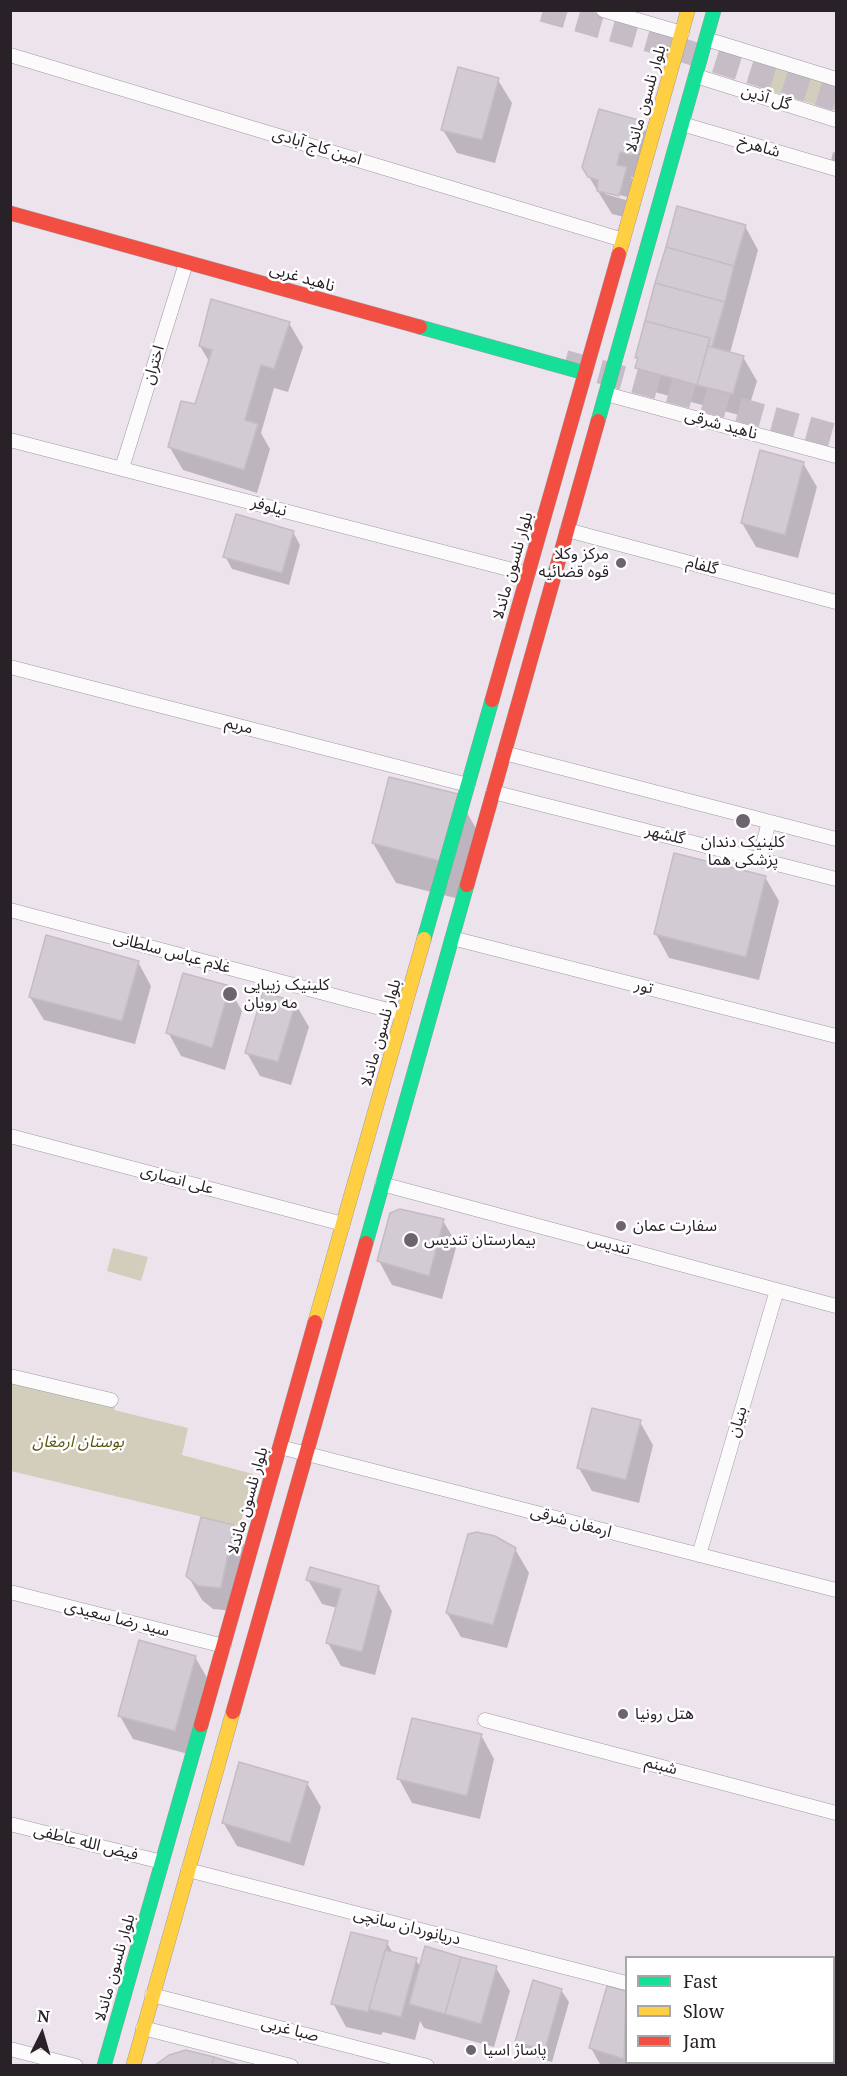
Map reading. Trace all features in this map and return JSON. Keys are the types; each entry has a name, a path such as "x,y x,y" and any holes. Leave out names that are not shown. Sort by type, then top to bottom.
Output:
{"main road":[{"name":"بلوار نلسون ماندلا","path":"105,2066 688,10"},
{"path":"133,2066 714,10"},
{"name":"ناهید غربی","path":"10,213 585,374"}],"street":[{"path":"603,10 682,33"},
{"path":"706,39 837,80"},
{"name":"امین کاج آبادی","path":"10,55 623,240"},
{"name":"گل آذین","path":"696,76 837,120"},
{"name":"شاهرخ","path":"682,124 837,169"},
{"name":"اختران","path":"122,468 186,263"},
{"name":"ناهید شرقی","path":"606,394 837,456"},
{"name":"نیلوفر","path":"10,440 528,574"},
{"name":"گلفام","path":"567,530 837,602"},
{"name":"مریم","path":"10,667 468,785"},
{"path":"504,753 837,839"},
{"name":"گلشهر","path":"493,792 837,879"},
{"path":"759,859 769,822"},
{"name":"غلام عباس سلطانی","path":"10,910 403,1014"},
{"name":"تور","path":"452,938 837,1036"},
{"name":"علی انصاری","path":"10,1136 343,1224"},
{"name":"تندیس","path":"382,1184 837,1306"},
{"name":"بنیان","path":"699,1555 777,1290"},
{"path":"10,1376 111,1400"},
{"name":"ارمغان شرقی","path":"280,1447 837,1590"},
{"name":"سید رضا سعیدی","path":"10,1592 224,1646"},
{"name":"شبنم","path":"485,1720 837,1813"},
{"name":"فیض الله عاطفی","path":"10,1824 162,1862"},
{"name":"دریانوردان سانچی","path":"188,1870 625,1982"},
{"name":"صبا غربی","path":"152,1995 401,2062 427,2066"},
{"name":"صبا غربی","path":"143,2028 291,2066"},
{"path":"10,2049 76,2066"}],"green space":[{"path":"765,62 836,85 836,111 758,87"},
{"path":"113,1248 148,1257 141,1281 107,1271"},
{"name":"بوستان ارمغان","path":"11,1382 115,1405 114,1410 188,1428 182,1455 253,1474 240,1526 11,1471"}],"building":[{"path":"458,67 499,78 482,140 441,130"},
{"path":"599,109 642,121 632,155 620,152 617,165 627,167 619,196 597,191 598,180 588,177 582,167"},
{"path":"677,206 746,225 734,266 666,247"},
{"path":"666,247 734,266 725,302 655,283"},
{"path":"655,283 725,302 712,347 708,346 710,338 645,321"},
{"path":"211,299 290,322 274,369 261,365 245,420 258,424 244,470 168,447 181,401 195,404 212,350 199,346"},
{"path":"645,321 710,338 697,385 635,368 638,358 635,358"},
{"path":"708,346 744,356 733,394 697,385"},
{"path":"760,450 804,462 785,535 741,523"},
{"path":"236,514 294,531 282,573 223,557"},
{"path":"389,777 458,794 440,861 372,843"},
{"path":"674,853 766,876 746,957 654,934"},
{"path":"46,935 139,961 122,1021 29,997"},
{"path":"183,973 230,986 212,1048 166,1033"},
{"path":"263,992 296,1002 278,1062 245,1053"},
{"name":"بیمارستان تندیس","path":"400,1209 444,1219 429,1276 377,1261 390,1213"},
{"path":"592,1408 641,1420 626,1480 577,1468"},
{"path":"201,1517 234,1525 221,1588 198,1586 186,1576"},
{"path":"477,1532 495,1536 516,1548 493,1625 446,1613 468,1534"},
{"path":"310,1567 379,1586 362,1652 326,1643 341,1589 306,1580"},
{"path":"139,1640 196,1656 175,1731 118,1716"},
{"path":"412,1718 482,1734 467,1796 397,1779"},
{"path":"239,1762 308,1782 290,1843 222,1823"},
{"path":"351,1932 388,1941 368,2012 331,2004"},
{"path":"425,1946 461,1957 445,2014 409,2004"},
{"path":"385,1950 417,1958 401,2017 369,2009"},
{"path":"461,1957 497,1966 481,2024 445,2014"},
{"path":"533,1980 562,1989 545,2050 515,2042"},
{"path":"607,1986 625,1991 624,2059 589,2048"},
{"path":"836,2049 836,2066 813,2066 814,2064 835,2064"},
{"path":"186,2050 214,2057 212,2066 154,2066 169,2055"},
{"path":"214,2057 242,2066 212,2066"},
{"path":"664,2064 700,2064 700,2066 664,2066"},
{"path":"700,2064 738,2064 737,2066 700,2066"},
{"path":"738,2064 774,2064 774,2066 737,2066"},
{"path":"774,2064 814,2064 813,2066 774,2066"}],"tunnel":[{"path":"543,10 663,44 836,99"},
{"path":"565,362 836,436"}],"traffic: fast":[{"path":"598,421 714,10"},
{"path":"420,327 585,373"},
{"path":"424,939 492,700"},
{"path":"366,1243 467,885"},
{"path":"104,2066 201,1725"}],"traffic: slow":[{"path":"619,254 688,10"},
{"path":"315,1322 424,939"},
{"path":"133,2066 233,1712"}],"traffic: jam":[{"path":"10,213 420,327"},
{"path":"492,700 619,254"},
{"path":"467,885 598,421"},
{"path":"233,1712 366,1243"},
{"path":"201,1725 315,1322"}],"place":[{"name":"مرکز وکلا قوه قضائیه","path":"621,563"},
{"name":"کلینیک دندان پزشکی هما","path":"743,821"},
{"name":"کلینیک زیبایی مه رویان","path":"230,994"},
{"name":"سفارت عمان","path":"621,1226"},
{"name":"بیمارستان تندیس","path":"411,1240"},
{"name":"هتل رونیا","path":"623,1714"},
{"name":"پاساژ اسیا","path":"471,2050"}]}
